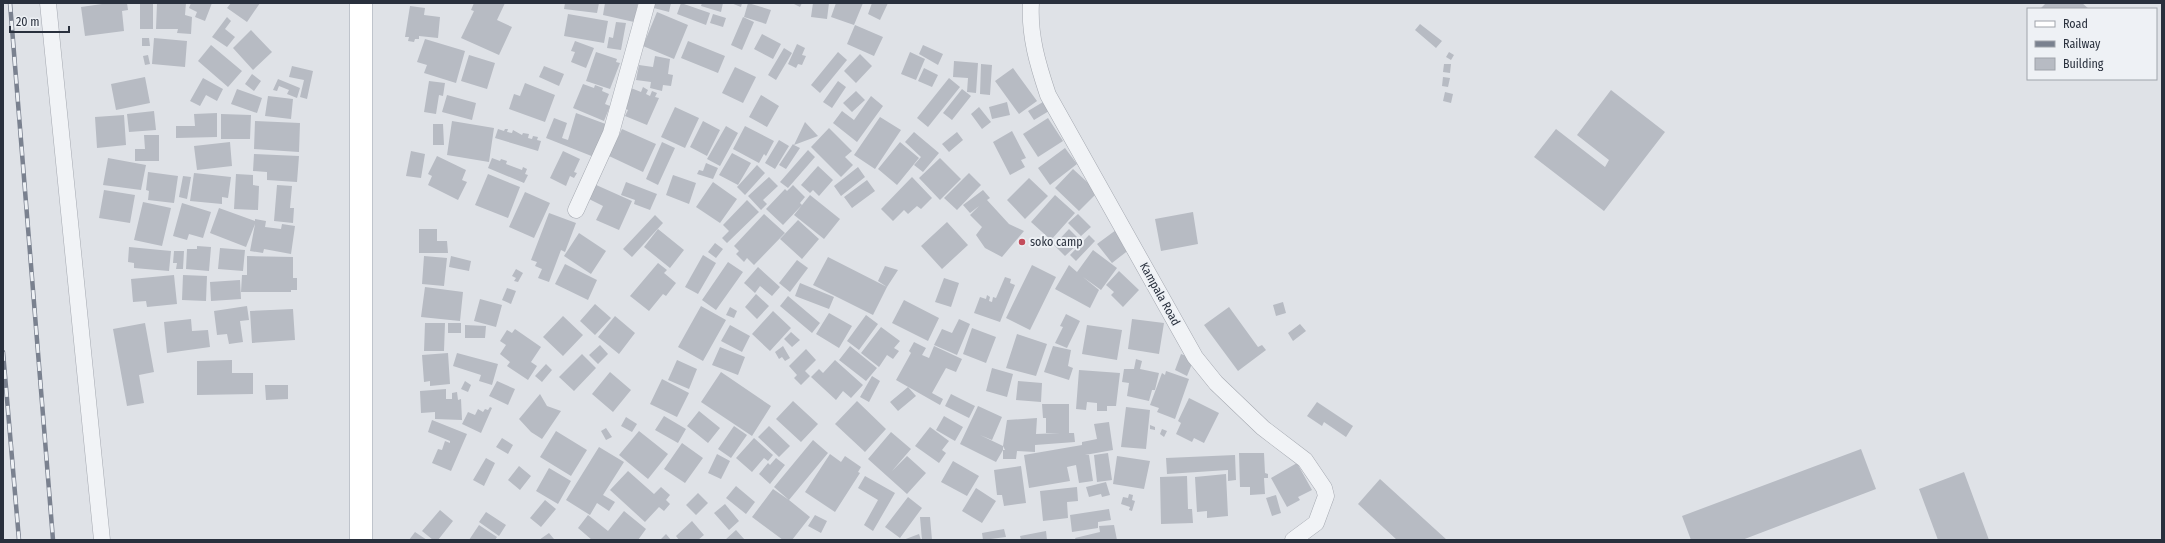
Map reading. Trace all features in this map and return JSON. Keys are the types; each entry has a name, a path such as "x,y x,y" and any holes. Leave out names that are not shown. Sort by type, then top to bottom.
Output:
{"main road":[{"path":"361,3 361,540"}],"street":[{"path":"48,3 102,540"},
{"path":"576,210 611,133 647,3"},
{"name":"Kampala Road","path":"1031,3 1030,23 1036,61 1048,95 1195,357 1216,383 1263,428 1305,460 1324,488 1326,496 1316,523 1293,540"}],"building":[{"path":"109,3 127,3 128,10 122,11 124,31 85,36 81,7"},
{"path":"140,3 153,3 153,29 140,29"},
{"path":"157,3 186,3 185,15 192,17 191,34 177,33 178,29 156,29"},
{"path":"191,3 212,3 205,21 195,17 197,12 189,8"},
{"path":"231,3 260,3 247,22 227,8"},
{"path":"474,3 505,3 497,20 512,27 499,55 461,38 474,11 471,10"},
{"path":"565,3 599,3 597,13 564,9"},
{"path":"605,3 638,3 634,22 603,15"},
{"path":"651,3 671,3 669,12 650,7"},
{"path":"681,3 710,13 706,25 677,14"},
{"path":"702,3 723,3 721,12 701,6"},
{"path":"731,3 742,3 741,7"},
{"path":"748,3 771,10 766,24 744,17"},
{"path":"792,3 802,3 800,7"},
{"path":"813,3 829,3 827,19 811,17"},
{"path":"836,3 863,3 854,25 831,17"},
{"path":"872,3 888,3 880,20 868,14"},
{"path":"2046,3 2082,3 2088,8 2041,8"},
{"path":"410,6 425,8 424,15 440,17 438,38 419,36 419,39 415,39 414,42 408,41 409,37 405,37"},
{"path":"657,12 688,25 674,59 643,46"},
{"path":"568,14 608,21 604,43 564,36"},
{"path":"713,14 726,18 723,27 710,23"},
{"path":"227,17 231,21 225,29 235,37 227,47 212,37"},
{"path":"743,17 754,22 742,50 731,45"},
{"path":"616,22 626,23 621,50 607,48 609,37 613,38"},
{"path":"1420,24 1442,41 1436,48 1415,30"},
{"path":"855,25 883,37 874,56 847,44"},
{"path":"251,30 272,52 253,70 233,48"},
{"path":"762,34 781,44 773,59 754,49"},
{"path":"142,38 149,38 150,46 142,46"},
{"path":"154,38 187,41 185,67 152,64"},
{"path":"425,39 465,51 456,83 424,73 427,65 417,62"},
{"path":"575,41 594,48 586,68 571,62 575,52 571,51"},
{"path":"688,41 725,56 718,73 681,58"},
{"path":"797,44 805,48 802,55 806,56 802,65 798,64 796,68 788,64"},
{"path":"211,45 242,71 228,87 198,61"},
{"path":"923,45 943,54 938,65 919,54"},
{"path":"784,48 792,53 776,80 768,75"},
{"path":"596,52 617,59 616,62 620,63 610,89 586,81"},
{"path":"838,52 847,60 820,93 811,85"},
{"path":"910,52 925,59 916,80 901,74"},
{"path":"1449,52 1454,55 1451,60 1446,57"},
{"path":"860,54 872,66 856,83 844,71"},
{"path":"148,55 150,64 145,65 143,56"},
{"path":"469,55 495,63 487,89 461,81"},
{"path":"655,56 670,59 668,74 673,75 671,86 663,85 662,91 650,88 651,82 636,80 639,65 653,67"},
{"path":"954,61 978,63 976,93 967,92 968,78 953,77"},
{"path":"981,64 992,65 990,95 980,94"},
{"path":"1444,64 1451,64 1450,73 1443,72"},
{"path":"292,66 313,71 307,99 300,97 304,80 289,77"},
{"path":"544,66 564,74 559,86 539,77"},
{"path":"735,67 756,77 743,103 722,93"},
{"path":"924,68 938,75 932,87 918,81"},
{"path":"1013,68 1037,101 1019,114 995,81"},
{"path":"252,74 261,81 254,91 245,84"},
{"path":"145,77 150,103 116,110 111,84"},
{"path":"1443,77 1450,78 1448,87 1442,86"},
{"path":"203,78 223,89 217,101 206,95 200,106 190,101"},
{"path":"949,78 960,87 928,127 917,118"},
{"path":"278,79 300,88 297,98 287,94 289,90 279,86 277,91 273,90"},
{"path":"429,81 445,83 443,96 439,95 436,114 424,112"},
{"path":"838,81 846,87 832,108 823,102"},
{"path":"525,83 555,95 545,122 509,109 514,94 520,96"},
{"path":"583,84 594,88 595,85 603,88 602,91 609,94 605,104 610,106 604,121 573,108"},
{"path":"643,87 648,90 646,94 650,96 652,91 657,93 655,97 659,98 647,125 625,116 628,110 623,107 631,88 641,92"},
{"path":"237,89 262,98 257,113 231,104"},
{"path":"962,89 971,96 952,120 943,113"},
{"path":"1611,90 1665,132 1604,211 1534,157 1556,129 1605,167 1609,160 1577,135"},
{"path":"856,91 865,100 852,112 843,103"},
{"path":"1445,92 1453,94 1451,103 1443,101"},
{"path":"447,95 476,103 472,120 442,112"},
{"path":"761,95 779,106 767,127 749,117"},
{"path":"268,96 293,99 291,119 265,116"},
{"path":"871,96 883,106 857,142 833,123 842,111 854,120"},
{"path":"1007,102 1010,115 992,119 989,107"},
{"path":"1043,102 1049,111 1034,120 1028,111"},
{"path":"675,107 699,118 685,148 661,137"},
{"path":"979,107 991,122 982,129 971,114"},
{"path":"154,111 156,130 129,132 127,114"},
{"path":"217,113 217,137 176,138 176,126 195,126 194,114"},
{"path":"576,113 611,126 594,157 546,138 554,118 567,123 562,138 568,140"},
{"path":"221,114 251,115 250,139 221,139"},
{"path":"124,115 126,145 97,148 95,117"},
{"path":"880,117 901,130 875,169 854,155"},
{"path":"1048,118 1063,141 1038,157 1023,134"},
{"path":"255,121 300,123 299,152 254,149"},
{"path":"452,121 494,128 489,162 447,155"},
{"path":"703,121 720,130 707,156 690,147"},
{"path":"805,122 818,136 794,145"},
{"path":"433,124 443,124 444,145 433,145"},
{"path":"726,126 738,133 720,166 707,159"},
{"path":"745,126 774,141 766,156 764,154 759,163 733,149"},
{"path":"829,128 852,151 845,157 853,165 841,177 811,147"},
{"path":"498,129 504,131 505,129 508,129 507,132 512,133 513,130 522,135 523,133 529,134 528,138 532,139 533,136 538,137 537,140 541,141 538,151 495,138"},
{"path":"622,129 656,144 643,172 609,156"},
{"path":"1012,131 1026,158 1021,160 1025,167 1010,175 993,142"},
{"path":"914,132 939,153 923,172 914,165 921,157 905,142"},
{"path":"957,132 963,140 949,152 942,144"},
{"path":"144,135 159,135 159,161 135,161 135,149 145,149"},
{"path":"779,140 789,146 775,169 765,163"},
{"path":"230,142 232,166 197,170 194,146"},
{"path":"662,142 675,148 658,185 646,179"},
{"path":"900,142 919,158 897,185 878,169"},
{"path":"793,144 800,148 786,169 779,165"},
{"path":"1065,148 1077,164 1050,185 1038,168"},
{"path":"808,150 815,157 788,188 780,182"},
{"path":"411,151 425,154 421,178 406,176"},
{"path":"563,151 580,159 574,172 577,173 574,178 570,176 566,186 550,178"},
{"path":"732,153 751,163 738,185 719,175"},
{"path":"254,154 299,156 297,182 267,180 267,172 253,171"},
{"path":"437,156 466,170 462,180 467,182 458,200 428,185 432,176 428,174"},
{"path":"108,158 146,165 141,190 103,185"},
{"path":"492,158 500,161 501,159 507,161 506,164 522,170 523,167 527,169 525,174 528,175 524,183 488,168"},
{"path":"940,158 961,179 940,200 919,178"},
{"path":"706,163 718,168 713,179 697,174 699,170 703,171"},
{"path":"757,165 765,173 745,195 737,187"},
{"path":"818,166 833,180 819,196 813,190 810,193 801,185"},
{"path":"858,167 865,177 841,196 834,186"},
{"path":"1073,169 1098,192 1079,211 1055,188"},
{"path":"148,172 178,176 174,203 148,200 149,191 146,190"},
{"path":"194,173 231,177 228,198 222,197 222,204 190,201"},
{"path":"969,173 981,185 957,210 944,198"},
{"path":"236,174 253,175 253,185 259,186 258,210 234,209"},
{"path":"488,174 520,187 508,218 475,205"},
{"path":"673,175 696,183 689,204 666,195"},
{"path":"183,176 191,177 187,199 179,197"},
{"path":"769,177 778,186 763,200 767,204 761,210 748,196"},
{"path":"912,177 932,198 921,209 917,206 908,214 904,210 893,221 881,209"},
{"path":"1029,178 1048,196 1025,219 1007,200"},
{"path":"867,180 875,191 852,208 844,197"},
{"path":"626,182 657,194 650,210 634,204 635,200 621,195"},
{"path":"713,182 737,199 720,223 696,207"},
{"path":"594,184 632,201 619,230 596,220 603,206 587,198"},
{"path":"277,185 292,186 290,208 294,208 293,223 274,221"},
{"path":"793,185 805,197 800,203 802,205 783,225 766,209 785,189 787,191"},
{"path":"104,190 135,195 130,223 99,218"},
{"path":"983,190 990,198 987,200 1009,224 1024,231 1002,257 985,248 976,235 982,227 970,215 979,206 970,213 963,205"},
{"path":"525,192 550,203 534,238 509,227"},
{"path":"810,195 840,219 824,239 794,215"},
{"path":"1055,195 1075,213 1051,240 1031,222"},
{"path":"747,200 759,212 727,243 722,238 729,231 723,225"},
{"path":"143,202 171,208 162,246 134,240"},
{"path":"182,203 211,212 203,238 189,234 187,240 173,236"},
{"path":"219,208 255,221 255,219 266,221 265,227 281,229 282,224 295,226 291,254 264,249 263,253 250,251 255,224 246,247 210,233"},
{"path":"1193,212 1198,244 1161,251 1155,219"},
{"path":"549,213 576,223 565,252 561,250 549,282 538,278 542,269 535,266 537,262 531,260"},
{"path":"764,214 785,233 754,265 747,258 744,262 736,254 739,251 734,246"},
{"path":"1078,214 1091,227 1081,236 1068,223"},
{"path":"655,215 663,223 632,257 623,249"},
{"path":"798,220 819,239 802,259 780,239"},
{"path":"947,222 968,245 942,269 921,246"},
{"path":"419,229 437,229 437,241 447,241 448,253 419,253"},
{"path":"658,229 684,250 670,268 644,247"},
{"path":"1069,229 1081,241 1065,256 1054,245"},
{"path":"1116,230 1130,249 1112,263 1097,244"},
{"path":"579,233 606,251 591,274 564,256"},
{"path":"1089,235 1095,241 1076,261 1070,255"},
{"path":"715,243 723,249 716,258 708,252"},
{"path":"197,246 211,247 209,271 186,269 187,249 197,249"},
{"path":"129,247 171,251 169,271 134,268 134,263 128,262"},
{"path":"220,248 245,250 243,271 218,269"},
{"path":"1093,250 1117,268 1101,290 1083,277 1099,290 1090,308 1055,289 1069,265 1077,272"},
{"path":"174,251 184,251 183,269 176,269 177,263 173,263"},
{"path":"703,255 716,263 698,294 685,287"},
{"path":"247,256 293,257 293,278 297,278 297,290 291,290 291,292 241,292 242,275 247,275"},
{"path":"424,256 447,258 444,286 422,284"},
{"path":"451,256 471,261 469,271 449,267"},
{"path":"828,257 887,287 873,315 813,285"},
{"path":"797,260 808,268 790,292 779,283"},
{"path":"728,262 743,272 716,310 702,300"},
{"path":"658,263 667,270 664,273 676,283 666,296 663,294 649,311 630,296"},
{"path":"565,264 597,280 588,300 555,284"},
{"path":"1032,265 1056,277 1030,330 1006,318"},
{"path":"885,266 898,270 887,287 878,281"},
{"path":"758,267 780,287 772,296 760,286 755,293 744,283"},
{"path":"516,269 523,273 518,282 514,281 516,278 512,276"},
{"path":"1119,271 1139,290 1123,307 1111,295 1114,292 1106,285"},
{"path":"174,275 177,304 147,307 146,301 133,302 131,279"},
{"path":"183,275 207,276 206,301 182,300"},
{"path":"1005,277 1011,279 1010,283 1015,285 1000,322 974,313 980,297 986,299 987,295 990,297 989,301 992,302 993,297 996,298"},
{"path":"944,278 959,283 951,307 935,302"},
{"path":"240,280 241,299 211,301 210,282"},
{"path":"800,283 834,297 829,309 795,296"},
{"path":"425,287 463,292 460,321 421,317"},
{"path":"507,288 516,291 511,304 502,300"},
{"path":"756,294 769,306 757,319 745,307"},
{"path":"788,296 820,323 812,333 780,306"},
{"path":"480,299 502,305 496,327 474,321"},
{"path":"904,300 939,318 928,341 892,323"},
{"path":"1283,302 1286,313 1276,316 1273,305"},
{"path":"595,304 611,318 595,335 580,321"},
{"path":"247,306 249,320 240,321 243,342 229,344 227,334 217,335 214,311"},
{"path":"701,306 726,320 703,361 678,347"},
{"path":"730,307 737,311 734,318 726,315"},
{"path":"1229,307 1258,347 1262,345 1266,350 1238,371 1204,325"},
{"path":"293,309 295,340 252,343 250,311"},
{"path":"773,311 791,328 770,351 752,334"},
{"path":"829,313 852,326 839,348 816,334"},
{"path":"1066,314 1080,321 1067,348 1055,343 1063,327 1060,326"},
{"path":"866,315 878,324 859,350 847,341"},
{"path":"563,316 583,335 563,356 543,337"},
{"path":"615,316 635,333 619,354 598,337"},
{"path":"191,319 192,331 208,330 210,347 167,353 164,322"},
{"path":"959,319 970,324 957,355 934,345 942,329 952,333"},
{"path":"1132,319 1164,323 1159,354 1128,349"},
{"path":"145,323 154,372 139,375 144,403 127,406 113,329"},
{"path":"425,323 445,323 444,351 424,351"},
{"path":"448,323 461,323 461,333 448,333"},
{"path":"1300,324 1306,331 1293,341 1288,333"},
{"path":"465,325 486,326 485,338 465,338"},
{"path":"730,325 750,336 742,352 721,341"},
{"path":"1087,325 1122,330 1117,360 1082,354"},
{"path":"881,327 900,341 894,348 899,351 893,359 887,355 879,367 861,353"},
{"path":"972,328 996,337 986,363 963,354"},
{"path":"515,329 541,347 531,362 537,366 528,380 507,366 510,362 500,354 506,345 500,341 507,330 512,333"},
{"path":"791,332 800,340 792,347 784,339"},
{"path":"1017,334 1047,344 1036,376 1006,368"},
{"path":"914,342 926,348 922,355 929,358 934,346 962,359 956,372 946,368 932,393 943,399 940,405 896,380 911,353 909,351"},
{"path":"600,345 608,354 598,364 589,355"},
{"path":"783,346 790,358 785,361 782,357 779,359 775,352"},
{"path":"850,346 877,368 866,381 839,360"},
{"path":"1053,346 1071,350 1068,366 1073,368 1069,380 1044,372"},
{"path":"720,347 745,357 738,375 712,365"},
{"path":"806,349 816,360 805,371 810,376 801,385 794,378 797,375 789,366"},
{"path":"448,353 450,384 430,386 430,381 424,382 422,355"},
{"path":"457,353 498,364 492,385 479,381 481,375 453,366"},
{"path":"582,354 596,368 574,391 559,377"},
{"path":"1181,354 1194,359 1187,376 1175,370"},
{"path":"1136,359 1142,361 1140,369 1159,373 1155,390 1152,390 1149,401 1127,396 1129,383 1122,382 1124,369 1134,369"},
{"path":"232,360 232,373 253,373 253,394 197,395 197,361"},
{"path":"677,360 697,369 689,389 668,380"},
{"path":"835,360 863,385 851,398 843,391 836,400 811,377 819,369 823,373"},
{"path":"546,364 552,370 542,382 535,376"},
{"path":"992,368 1013,374 1007,397 986,391"},
{"path":"1079,370 1120,373 1116,406 1107,406 1107,411 1097,411 1097,403 1087,402 1086,410 1076,409"},
{"path":"1166,371 1189,379 1175,419 1157,412 1159,408 1150,405 1162,373 1165,375"},
{"path":"610,372 631,390 613,412 592,394"},
{"path":"721,372 771,406 752,436 701,402"},
{"path":"872,376 880,381 869,402 860,397"},
{"path":"662,379 689,393 677,417 650,404"},
{"path":"465,381 471,385 468,392 461,389"},
{"path":"497,381 515,389 508,405 489,396"},
{"path":"1018,381 1042,383 1041,402 1016,400"},
{"path":"265,385 288,385 288,399 266,400"},
{"path":"908,387 916,396 898,411 890,402"},
{"path":"446,389 446,399 452,399 452,393 457,392 458,400 461,399 462,420 435,419 435,412 421,413 420,391"},
{"path":"540,394 547,406 561,411 542,439 531,432 519,419"},
{"path":"951,394 975,406 969,418 945,406"},
{"path":"1189,398 1219,413 1204,443 1194,438 1192,442 1176,434 1181,423 1178,421"},
{"path":"793,401 818,424 801,442 776,419"},
{"path":"857,401 886,429 865,452 835,424"},
{"path":"1317,402 1353,426 1346,437 1324,422 1322,426 1307,416"},
{"path":"1042,404 1069,404 1069,433 1074,433 1075,442 1035,445 1035,452 1017,451 1016,459 1003,459 1003,450 1005,450 1003,446 1007,420 1037,418 1036,434 1060,433 1046,433 1046,418 1043,418"},
{"path":"978,406 1002,417 992,440 980,435 1003,446 1003,450 996,462 960,444"},
{"path":"490,407 492,408 481,433 462,424 468,412 475,415 478,409 483,412 485,409 488,410"},
{"path":"1126,407 1150,410 1146,449 1121,447"},
{"path":"699,411 720,428 708,443 687,426"},
{"path":"664,416 686,429 678,443 655,430"},
{"path":"944,416 963,427 955,441 936,430"},
{"path":"626,417 637,424 632,432 621,426"},
{"path":"432,420 467,434 451,471 432,463 438,449 442,450 445,441 450,443 450,441 428,432"},
{"path":"1109,422 1113,450 1085,455 1089,455 1093,481 1079,483 1076,465 1067,467 1070,481 1029,488 1024,455 1082,445 1082,442 1097,439 1094,424"},
{"path":"1150,425 1155,427 1155,430 1150,429"},
{"path":"734,426 747,435 731,458 718,449"},
{"path":"769,426 790,446 779,457 758,437"},
{"path":"930,427 949,441 942,450 946,453 939,463 915,446"},
{"path":"606,428 612,437 606,440 601,431"},
{"path":"1162,429 1167,431 1164,437 1160,434"},
{"path":"556,431 587,450 571,476 540,457"},
{"path":"639,431 668,454 648,479 619,455"},
{"path":"891,432 911,449 892,471 907,456 926,473 907,494 868,459"},
{"path":"502,438 513,445 508,454 496,447"},
{"path":"754,438 773,455 768,461 764,458 752,472 736,458"},
{"path":"813,440 828,453 789,500 774,487"},
{"path":"682,443 703,458 685,483 664,469"},
{"path":"599,447 624,462 603,495 615,502 609,511 597,503 590,515 566,500"},
{"path":"1861,449 1876,489 1742,540 1691,540 1682,516"},
{"path":"1108,453 1112,480 1097,482 1094,455"},
{"path":"1239,453 1264,453 1265,473 1268,474 1268,478 1264,478 1265,494 1250,495 1250,487 1240,487"},
{"path":"717,454 730,461 721,479 708,473"},
{"path":"830,454 841,462 845,456 861,467 858,472 860,473 835,512 805,492"},
{"path":"1235,455 1236,480 1228,481 1228,470 1167,474 1166,458"},
{"path":"1117,456 1150,461 1144,489 1113,484"},
{"path":"486,458 495,463 484,486 473,480"},
{"path":"776,458 785,465 770,484 759,474 768,463 770,465"},
{"path":"953,461 979,476 967,496 941,482"},
{"path":"1297,463 1312,490 1298,497 1300,500 1287,507 1271,478"},
{"path":"519,466 531,476 520,490 508,480"},
{"path":"1021,466 1026,503 1004,506 1002,495 997,495 994,470"},
{"path":"549,468 571,481 558,504 536,491"},
{"path":"628,471 654,494 661,487 670,495 666,500 670,504 664,511 659,507 645,522 610,490"},
{"path":"1964,472 1989,540 1938,540 1919,489"},
{"path":"1226,474 1228,516 1207,518 1207,511 1197,512 1195,477"},
{"path":"865,476 895,493 873,531 864,525 878,500 858,488"},
{"path":"1187,476 1188,509 1192,509 1193,523 1161,524 1160,477"},
{"path":"1380,479 1447,540 1397,540 1358,504"},
{"path":"1106,482 1110,495 1102,497 1101,494 1089,497 1086,487"},
{"path":"736,486 755,502 746,514 726,498"},
{"path":"1077,487 1078,501 1067,502 1068,518 1043,521 1040,491"},
{"path":"976,488 996,501 982,523 962,511"},
{"path":"773,489 810,517 792,540 783,540 752,517"},
{"path":"698,493 708,503 696,515 686,505"},
{"path":"1129,494 1133,495 1132,500 1135,501 1132,511 1129,510 1130,507 1121,504 1123,497 1128,498"},
{"path":"1276,495 1281,513 1272,516 1266,498"},
{"path":"908,497 922,508 900,538 885,527"},
{"path":"545,500 556,509 541,527 530,518"},
{"path":"725,504 739,521 729,530 714,513"},
{"path":"1109,509 1111,520 1098,522 1098,528 1072,532 1070,515"},
{"path":"440,510 453,521 438,540 433,540 422,531"},
{"path":"624,511 646,529 638,540 592,540 578,528 588,515 608,531"},
{"path":"486,512 506,525 499,536 479,522"},
{"path":"815,515 827,521 821,533 808,526"},
{"path":"920,517 930,517 932,540 922,540"},
{"path":"692,521 704,535 698,540 679,540 676,536"},
{"path":"479,525 497,537 495,540 469,540"},
{"path":"1114,525 1117,540 1076,540 1075,538 1100,532 1099,526"},
{"path":"1004,529 1006,537 983,540 982,533"},
{"path":"736,530 745,540 725,540"},
{"path":"1046,531 1047,540 1021,540 1020,536"},
{"path":"415,532 427,540 409,540"},
{"path":"549,533 554,539 539,540"},
{"path":"666,534 671,540 660,540"},
{"path":"919,534 921,540 903,540"}],"railway":[{"path":"10,3 53,540"},
{"path":"3,352 19,540"}],"place":[{"name":"soko camp","path":"1022,242"}]}
